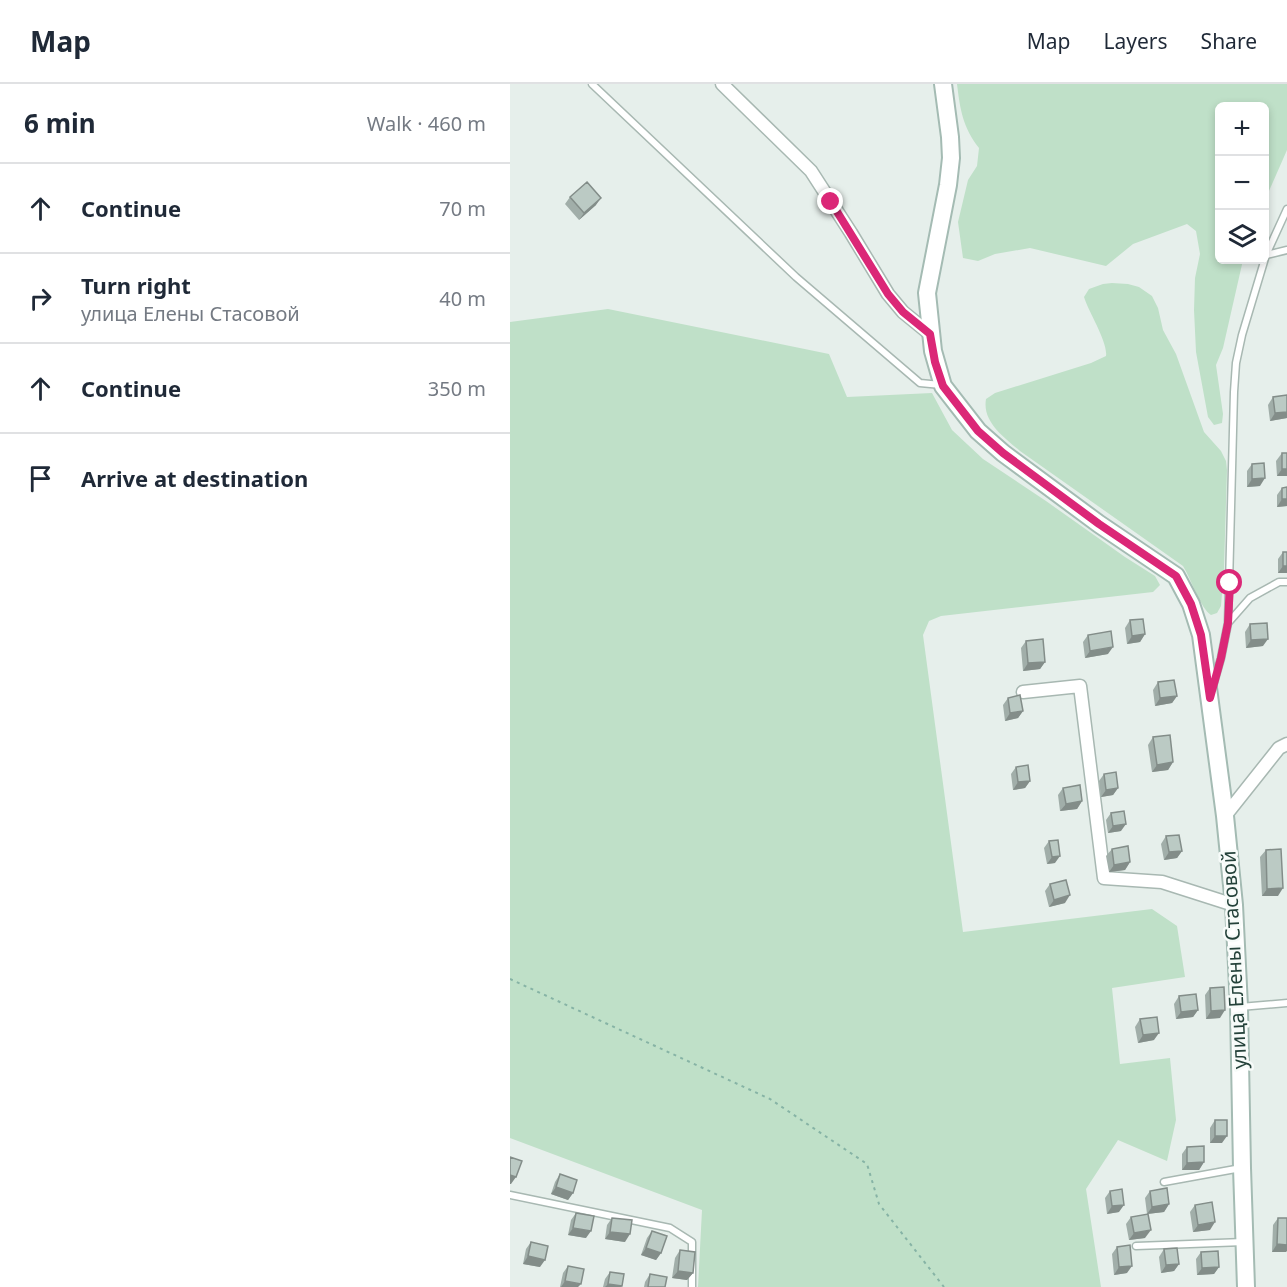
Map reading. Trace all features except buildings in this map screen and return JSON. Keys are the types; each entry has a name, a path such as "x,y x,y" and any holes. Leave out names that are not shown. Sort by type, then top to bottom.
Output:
{"main road":[{"path":"943,84 951,158 927,293 930,334 935,362 943,386"},
{"name":"улица Елены Стасовой","path":"943,386 978,431 1003,453 1099,524 1176,576 1191,604 1201,635 1225,816 1234,905 1246,1287"}],"street":[{"path":"722,84 811,171 888,294 903,312 930,334"},
{"path":"1023,692 1080,686 1104,878 1162,882 1234,905"},
{"path":"1225,816 1279,748 1287,744"}],"lane":[{"path":"592,84 796,277 920,383 943,386"},
{"path":"1269,248 1287,209"},
{"path":"1269,254 1287,250"},
{"path":"1210,698 1228,623 1236,363 1263,264"},
{"path":"1228,623 1250,598 1279,582 1287,582"},
{"path":"1239,1007 1287,1003"},
{"path":"1164,1182 1242,1168"},
{"path":"510,1195 670,1228 692,1242 692,1287"},
{"path":"1136,1246 1245,1242"}],"path":[{"path":"510,979 770,1099 867,1164 879,1204 944,1287"}],"green space":[{"path":"957,84 1287,84 1287,150 1269,191 1269,102 1215,102 1215,264 1242,264 1223,348 1216,365 1223,414 1222,423 1214,425 1208,417 1196,352 1195,278 1200,254 1196,231 1187,224 1133,244 1106,266 1030,248 995,254 978,261 963,258 958,222 968,180 977,166 979,148 969,133 959,102"},
{"path":"1112,283 1139,287 1152,296 1158,308 1163,330 1176,354 1204,432 1221,451 1226,461 1221,606 1217,613 1211,615 1200,600 1183,566 1020,451 996,428 987,415 986,399 995,393 1091,363 1106,356 1101,335 1084,297 1089,289"},
{"path":"608,309 829,354 847,397 932,393 952,430 983,459 1155,576 1160,585 1153,592 941,616 929,621 923,635 963,932 1152,909 1177,926 1185,977 1112,988 1120,1064 1170,1058 1176,1120 1167,1161 1118,1140 1086,1189 1101,1287 698,1287 702,1210 510,1138 510,322"}],"route":[{"path":"831,202 888,294 903,312 930,334 935,362 943,386 978,431 1003,453 1099,524 1176,576 1191,604 1201,635 1210,698 1228,623 1230,583"}]}
